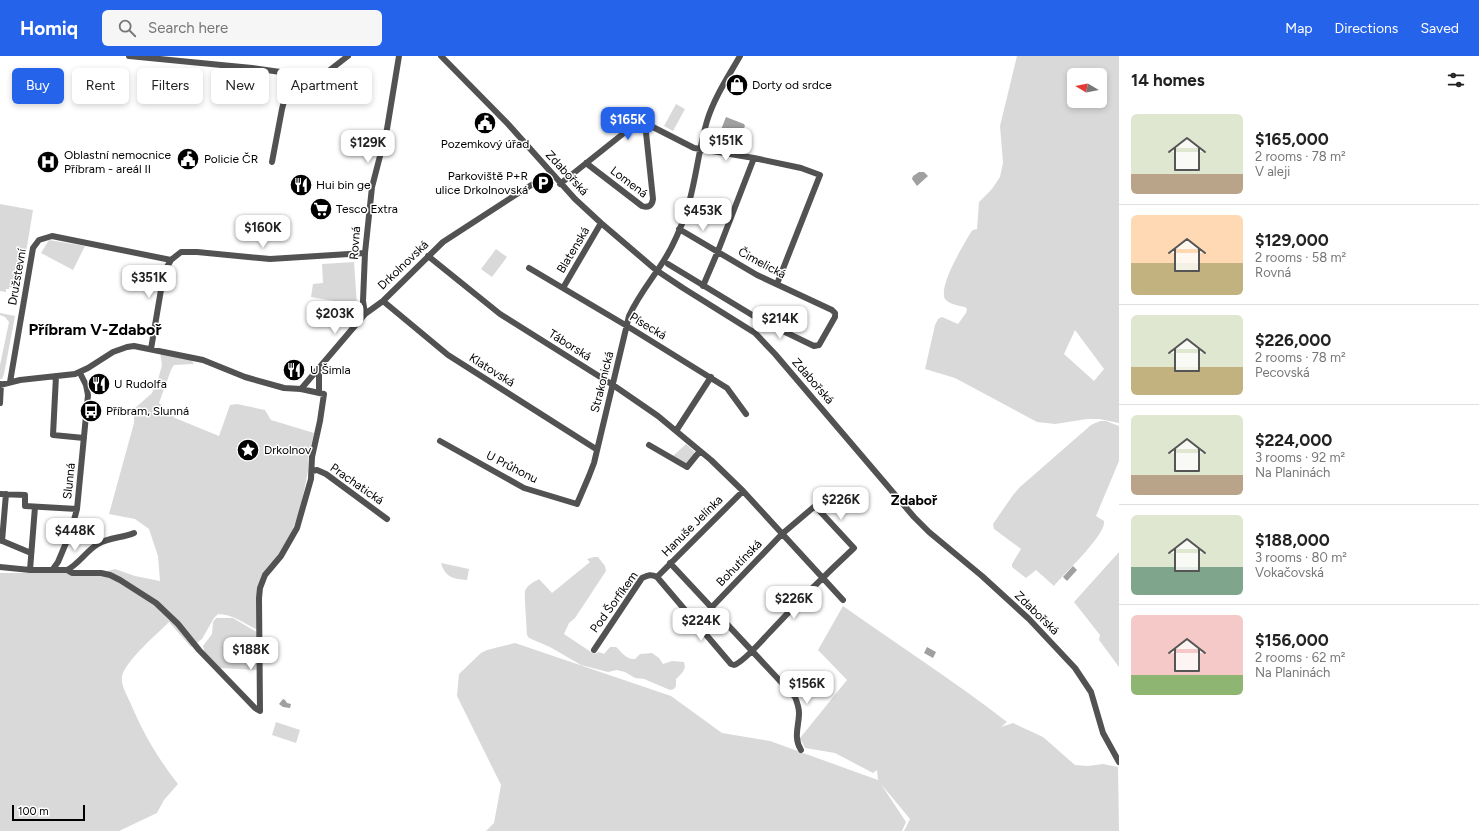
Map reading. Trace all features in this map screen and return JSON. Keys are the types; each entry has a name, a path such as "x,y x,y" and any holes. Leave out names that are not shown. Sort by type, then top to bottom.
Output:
{"street":[{"path":"129,56 277,72"},
{"path":"333,68 348,56"},
{"name":"Rovná","path":"365,314 363,301 365,253 372,187 387,128 399,56"},
{"name":"Zdabořská","path":"441,56 521,139 560,184 602,223 656,270 754,333 785,365 914,517 929,532 982,576 1049,640 1075,668 1087,684 1094,700 1103,733 1119,762"},
{"name":"Strakonická","path":"577,504 590,476 627,326 635,302 667,255 686,213 706,126 714,102 740,56"},
{"path":"272,162 283,104"},
{"path":"560,184 634,125 639,123 644,123 694,148 801,168 820,175 777,284"},
{"name":"Lomená","path":"586,163 642,206 646,208 652,204 653,199 644,123"},
{"path":"703,286 754,158"},
{"name":"Drkolnovská","path":"301,389 365,314 383,301 448,238 551,173"},
{"name":"Blatenská","path":"563,288 602,223"},
{"name":"Čimelická","path":"679,229 757,275 832,310 835,313"},
{"name":"Družstevní","path":"10,382 33,248 39,240 52,236 171,260"},
{"path":"151,348 164,272 176,254 188,251 270,259 365,253"},
{"name":"Táborská","path":"428,256 500,314 613,385 676,430 743,491 843,600"},
{"name":"Zdabořská","path":"668,264 762,321 814,346 819,345 835,317 835,313"},
{"name":"Písecká","path":"529,268 711,377 727,388 746,414"},
{"name":"Klatovská","path":"383,301 448,355 596,449"},
{"path":"0,403 1,385 10,382 80,373 121,349 134,346 151,348 203,360 245,377 291,389 301,389 322,394"},
{"path":"0,567 30,570 66,570 72,573 101,573 110,575 120,580 156,603 178,624 199,650 254,708 260,711 259,598 262,580 264,575 282,556 297,528 311,479 312,457 320,421 322,394 319,368"},
{"name":"Slunná","path":"53,569 58,562 71,531 77,509 88,395 86,385 80,373"},
{"path":"56,376 53,435 84,438"},
{"path":"676,430 711,377"},
{"name":"U Průhonu","path":"440,440 524,488 577,504"},
{"path":"649,445 687,467 700,451"},
{"name":"Prachatická","path":"312,471 317,470 326,474 387,519"},
{"name":"Hanuše Jelínka","path":"657,576 743,491"},
{"path":"31,553 1,540 3,494 25,495 25,506 77,509"},
{"path":"657,576 731,664 738,664 822,578 854,548 815,506 782,534"},
{"path":"30,570 35,507"},
{"path":"66,570 71,568 100,542 134,533"},
{"name":"Bohutínská","path":"711,608 782,534"},
{"path":"670,563 795,697 799,713 796,733 797,744 801,750"},
{"name":"Pod Šorfíkem","path":"594,650 642,578 648,575 657,576"}],"shaded area":[{"path":"1017,56 1119,56 1119,423 1099,419 1087,419 1055,424 1037,422 955,378 925,369 935,325 938,319 942,317 958,324 966,313 967,309 965,307 945,299 945,285 948,275 971,232 977,229 979,202 992,189 1000,177 1003,163 1000,126","holes":["1075,330 1104,369 1094,381 1064,354"]},
{"path":"676,104 685,109 673,131 664,126"},
{"path":"726,117 744,124 745,126 736,145 726,148 715,145"},
{"path":"919,172 924,172 928,176 917,186 912,179 913,176"},
{"path":"0,204 33,210 19,295 15,294 16,289 9,287 9,289 6,289 6,292 0,291"},
{"path":"49,240 85,246 73,270 41,253"},
{"path":"496,249 507,257 492,277 481,269"},
{"path":"354,262 357,305 311,297 313,284 323,283 322,264"},
{"path":"0,313 15,316 2,379 0,379 0,365 9,322 5,317 0,315"},
{"path":"160,352 190,358 194,364 174,365 159,403 175,418 219,436 230,405 237,404 265,410 271,420 314,433 308,459 308,471 300,511 287,543 258,585 258,630 234,617 218,614 214,618 202,639 191,647 169,622 137,653 123,673 122,680 124,688 140,724 163,764 178,784 164,800 157,813 119,831 0,831 0,573 101,573 115,569 135,576 160,581 158,556 149,529 135,519 109,514 134,423 134,409 152,393 158,380 162,365"},
{"path":"1100,421 1106,421 1119,426 1119,461 1096,516 1104,521 1103,527 1099,535 1084,554 1054,586 1036,570 1026,578 1012,567 1012,564 1021,549 994,529 993,524 1020,487 1091,425"},
{"path":"686,444 694,451 694,455 687,463 684,463 673,456"},
{"path":"1119,552 1119,667 1099,640 1100,635 1074,602"},
{"path":"598,557 605,566 606,571 575,618 569,623 564,634 594,654 599,652 604,654 610,647 616,647 627,657 632,659 635,659 640,654 652,653 659,658 663,664 672,661 684,662 684,670 676,679 676,686 674,689 670,690 644,679 635,678 625,672 617,670 608,672 581,665 550,647 529,638 527,635 525,591 527,587 539,579 552,593 590,562 587,559"},
{"path":"441,563 469,569 467,580 450,576 447,574"},
{"path":"1073,566 1077,570 1067,581 1063,577"},
{"path":"843,606 1007,722 1001,727 1013,723 1043,737 1075,765 1088,766 1103,764 1118,767 1119,831 904,831 910,819 881,784 906,822 902,831 486,831 494,823 501,785 457,696 459,674 481,653 515,643 671,696 722,733 770,741 878,780 877,770 873,773 835,753 805,748 800,738 847,680 818,650"},
{"path":"216,618 233,618 258,633 258,670 220,668 205,653 203,646 212,634 213,622"},
{"path":"927,647 936,652 933,658 924,653"},
{"path":"283,699 287,703 291,704 290,708 283,707 279,704"},
{"path":"276,722 300,730 296,743 272,735"}],"place":[{"name":"Dorty od srdce","path":"737,85"},
{"name":"Pozemkový úřad","path":"485,123"},
{"name":"Policie ČR","path":"188,159"},
{"name":"Oblastní nemocnice Příbram - areál II","path":"48,162"},
{"name":"Parkoviště P+R ulice Drkolnovská","path":"543,183"},
{"name":"Hui bin ge","path":"301,185"},
{"name":"Tesco Extra","path":"321,209"},
{"name":"U Šimla","path":"294,370"},
{"name":"U Rudolfa","path":"99,384"},
{"name":"Příbram, Slunná","path":"91,411"},
{"name":"Drkolnov","path":"248,450"}],"district":[{"name":"Příbram V-Zdaboř","path":"95,329"},
{"name":"Zdaboř","path":"914,500"}]}
